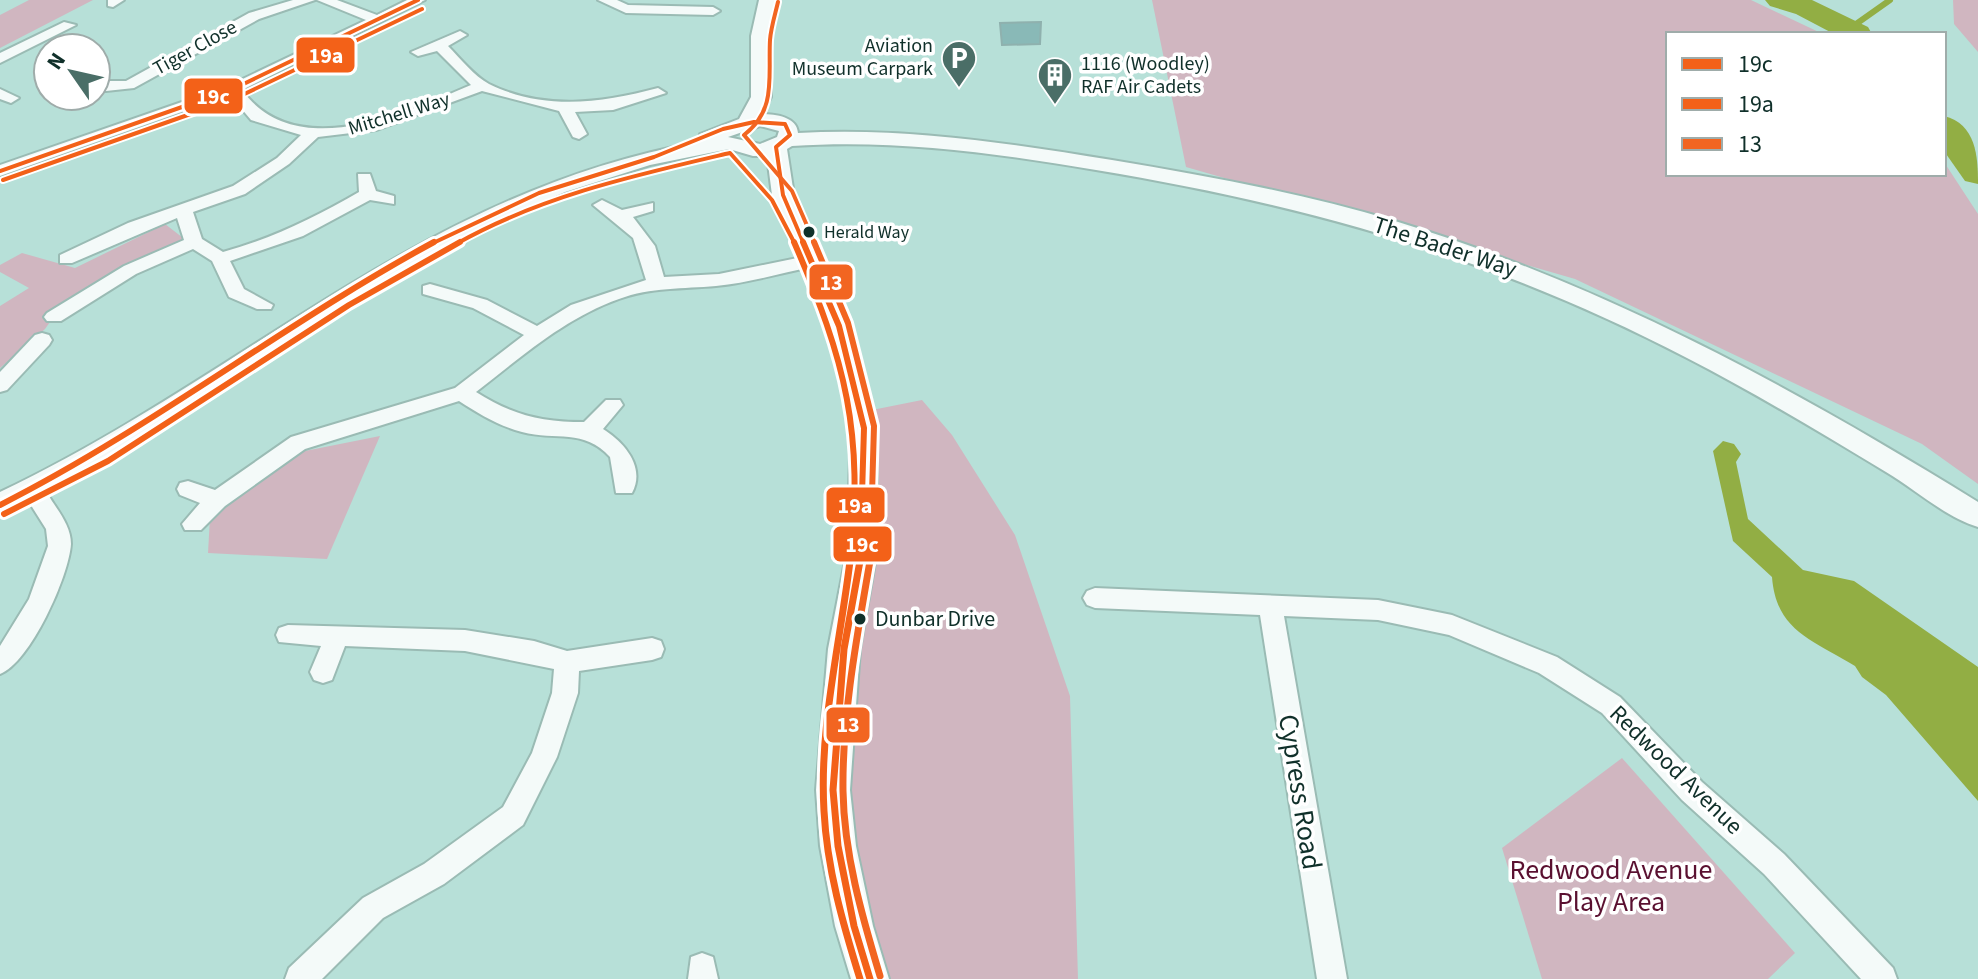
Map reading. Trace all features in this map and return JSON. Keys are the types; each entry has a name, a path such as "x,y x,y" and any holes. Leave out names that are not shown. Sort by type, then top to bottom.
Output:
{"street":[{"name":"Tiger Close","path":"112,86 129,85 254,16 308,0"},
{"path":"324,0 376,19"},
{"path":"0,171 233,89 418,0"},
{"path":"605,0 626,9 660,7 713,11"},
{"path":"768,0 760,36 763,86 782,134 783,195"},
{"path":"1,57 69,25"},
{"path":"418,52 460,35"},
{"name":"Mitchell Way","path":"439,45 481,86 526,103 572,109 627,105 658,93"},
{"name":"Tiger Close","path":"121,103 129,85"},
{"name":"Mitchell Way","path":"233,89 255,116 314,132 352,133 481,86"},
{"path":"741,136 763,86"},
{"path":"579,134 572,109 588,94"},
{"path":"66,259 134,227 184,212 239,190 283,161 314,132"},
{"path":"0,505 33,491 180,408 392,266 475,222 574,180 654,157 741,136 782,134"},
{"path":"741,136 782,134"},
{"name":"The Bader Way","path":"782,134 858,136 1001,150 1186,177 1389,226 1488,259 1616,312 1779,394 1978,516"},
{"path":"741,136 783,195 812,261 839,326 864,428 862,551 844,649 833,790 838,846 854,926 870,979"},
{"path":"220,258 258,249 325,220 366,186 388,200"},
{"path":"602,205 623,215 645,239 654,265 656,283"},
{"path":"623,215 647,207"},
{"path":"184,212 194,242 220,258 236,293 264,305"},
{"path":"54,317 130,270 194,242"},
{"path":"193,524 217,500 298,443 462,393 538,334 578,309 614,294 656,283 719,280 812,261"},
{"path":"430,290 480,304 538,334"},
{"path":"8,386 42,340"},
{"path":"462,393 497,417 535,430 589,430 616,447 626,467 624,487"},
{"path":"589,430 613,405"},
{"path":"188,489 217,500"},
{"path":"0,663 37,607 58,562 59,535 33,491"},
{"name":"Redwood Avenue","path":"1095,598 1378,610 1452,625 1548,665 1611,705 1692,791 1774,864 1882,979"},
{"name":"Cypress Road","path":"1270,605 1332,979"},
{"path":"288,635 460,641 531,649 567,662 652,649"},
{"path":"323,672 337,636"},
{"path":"300,979 373,908 434,874 513,816 544,757 565,693 567,662"}],"green space":[{"path":"29,0 93,0 0,48 0,15"},
{"path":"1152,0 1751,0 1819,32 1666,32 1666,176 1946,176 1946,165 1978,214 1978,484 1922,444 1575,279 1186,167"},
{"path":"1953,0 1978,0 1978,52 1954,24"},
{"path":"165,224 187,241 59,309 45,329 0,368 0,306 29,288 0,272 0,265 22,253 75,268"},
{"path":"922,400 952,435 1015,535 1070,696 1078,979 885,979 860,878 852,827 849,775 851,729 876,502 872,410"},
{"path":"380,436 327,559 208,553 210,517 290,454"},
{"name":"Redwood Avenue Play Area","path":"1622,758 1795,953 1768,979 1542,979 1502,848"}],"shaded area":[{"path":"1723,441 1734,444 1741,454 1736,462 1748,519 1803,570 1854,581 1978,667 1978,801 1886,695 1862,677 1855,666 1811,641 1789,622 1775,595 1772,577 1733,541 1713,451"}],"building":[{"path":"1041,22 1040,44 1002,45 1000,23"}],"waterway":[{"path":"1780,0 1807,8 1853,32"},
{"path":"1849,29 1890,0"},
{"path":"1946,129 1978,173"}],"transit line":[{"name":"19c","path":"0,171 233,89 418,0"},
{"name":"13","path":"778,2 770,39 768,105 755,127 744,135 792,191 848,323 874,426 872,552 854,650 843,790 848,845 864,924 880,976"},
{"name":"19a","path":"3,180 236,98 422,9"},
{"name":"19c","path":"0,505 108,447 360,285 475,222 561,185 654,157 723,129 754,122 785,124 790,135 776,147 783,195 839,326 864,428 862,551 844,649 833,790 838,846 854,926 870,979"},
{"name":"19a","path":"4,514 108,461 349,305 478,232 604,182 730,153 761,185 790,232 833,341 852,411 855,519 830,699 823,790 830,862 860,979"}],"place":[{"name":"Aviation Museum Carpark","path":"959,89"},
{"name":"1116 (Woodley) RAF Air Cadets","path":"1055,106"},
{"name":"Herald Way","path":"809,232"},
{"name":"Dunbar Drive","path":"860,619"}]}
